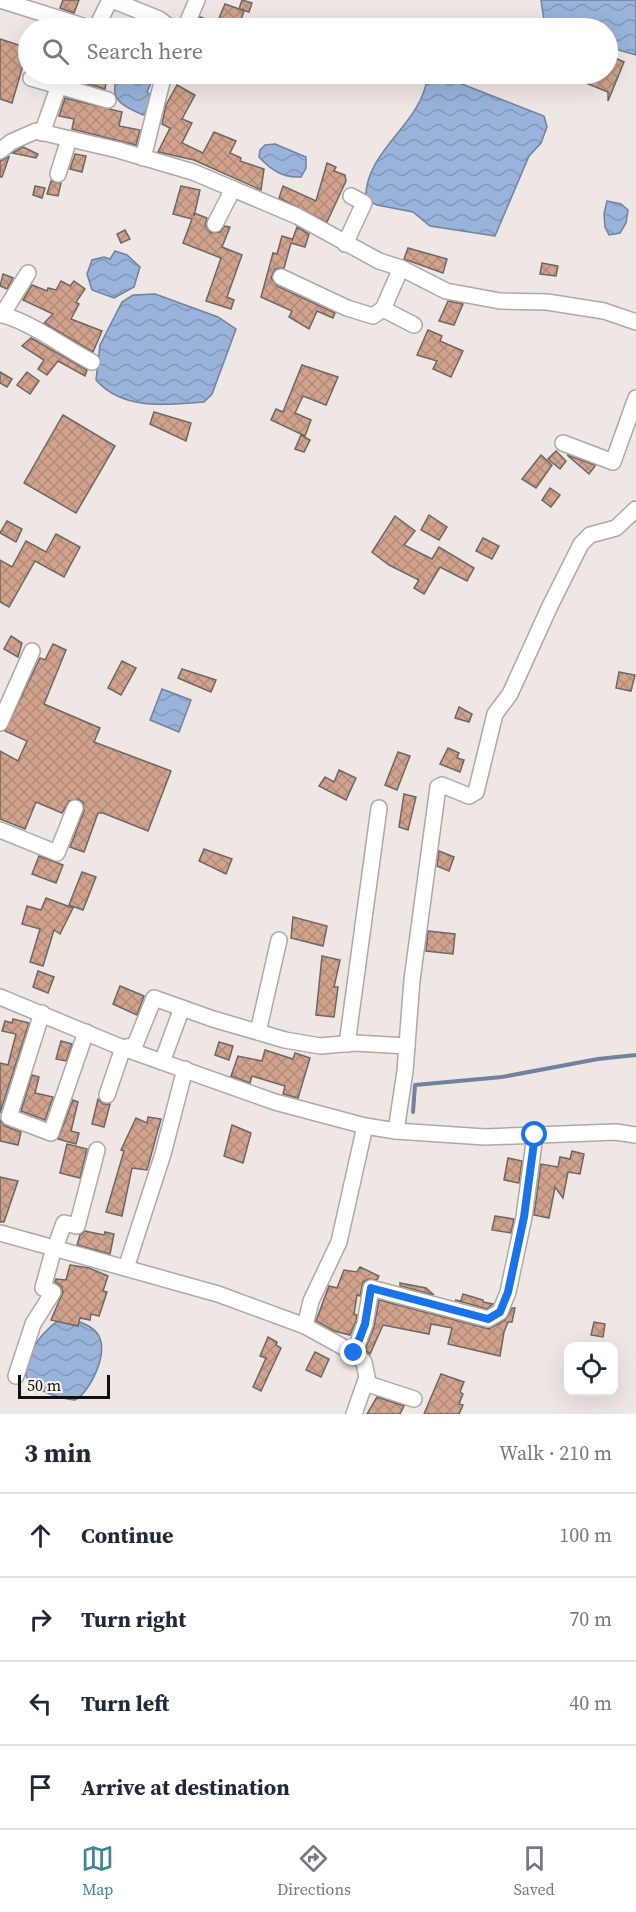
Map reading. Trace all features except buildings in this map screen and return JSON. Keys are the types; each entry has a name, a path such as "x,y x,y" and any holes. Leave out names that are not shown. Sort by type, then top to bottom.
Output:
{"street":[{"path":"0,0 57,18"},
{"path":"96,18 111,0 156,18"},
{"path":"189,18 197,0"},
{"path":"42,133 59,84"},
{"path":"72,84 108,100"},
{"path":"143,158 162,84"},
{"path":"0,151 11,142 36,131 143,158 193,172 297,216 345,244 446,291 500,301 547,302 604,311 636,321"},
{"path":"58,174 69,139"},
{"path":"215,224 233,189"},
{"path":"345,244 364,203 351,196"},
{"path":"281,277 347,308 373,316 383,309 400,268"},
{"path":"28,273 1,315 23,321 61,346 92,362"},
{"path":"383,309 414,325"},
{"path":"563,443 613,462 636,398"},
{"path":"396,1131 407,1046 411,980 438,787 442,785 468,796 476,792 495,714 510,694 581,544 590,535 616,528 636,509"},
{"path":"0,723 32,651"},
{"path":"0,830 57,853 75,808"},
{"path":"346,1044 380,808"},
{"path":"258,1032 279,940"},
{"path":"0,997 123,1048 275,1102 365,1126 396,1131 485,1137 616,1132 636,1135"},
{"path":"123,1048 135,1045 154,998 258,1032 320,1046 346,1044 407,1046"},
{"path":"162,1062 182,1008"},
{"path":"42,1013 9,1117 51,1133 86,1032"},
{"path":"107,1095 123,1048"},
{"path":"126,1268 163,1154 185,1069"},
{"path":"305,1326 311,1301 339,1242 365,1126"},
{"path":"354,1353 365,1324 371,1288 488,1319 500,1312 508,1292 524,1217 535,1135"},
{"path":"16,1376 33,1324 53,1292 43,1287 64,1223 77,1226 97,1150"},
{"path":"0,1233 218,1294 305,1326 354,1353 364,1362 367,1377 354,1414"},
{"path":"365,1383 414,1398"}],"water":[{"path":"541,0 636,0 636,55 618,50 618,18 544,18"},
{"path":"115,84 151,84 147,92 158,100 152,110 143,115 118,100"},
{"path":"426,84 462,84 544,116 547,127 541,143 529,156 495,236 430,226 413,212 377,205 366,200 368,183 374,167 415,110"},
{"path":"275,144 306,157 306,168 301,177 278,172 259,157 260,150 265,145"},
{"path":"607,201 621,204 628,210 626,223 620,233 609,235 605,227 604,214"},
{"path":"115,251 127,255 140,267 134,287 114,298 92,290 87,274 92,260 104,257 110,259"},
{"path":"155,294 218,317 236,329 212,394 204,402 147,404 119,397 96,380 100,345 122,302 133,295"},
{"path":"162,689 191,700 179,732 150,720"},
{"path":"66,1318 89,1326 99,1336 101,1344 100,1362 92,1381 75,1400 36,1388 28,1380 26,1372 30,1353 36,1343 51,1326"}],"waterway":[{"path":"413,1112 415,1085 502,1077 598,1059 636,1055"}],"route":[{"path":"354,1353 365,1324 371,1288 488,1319 500,1312 508,1292 524,1217 535,1135"}]}
